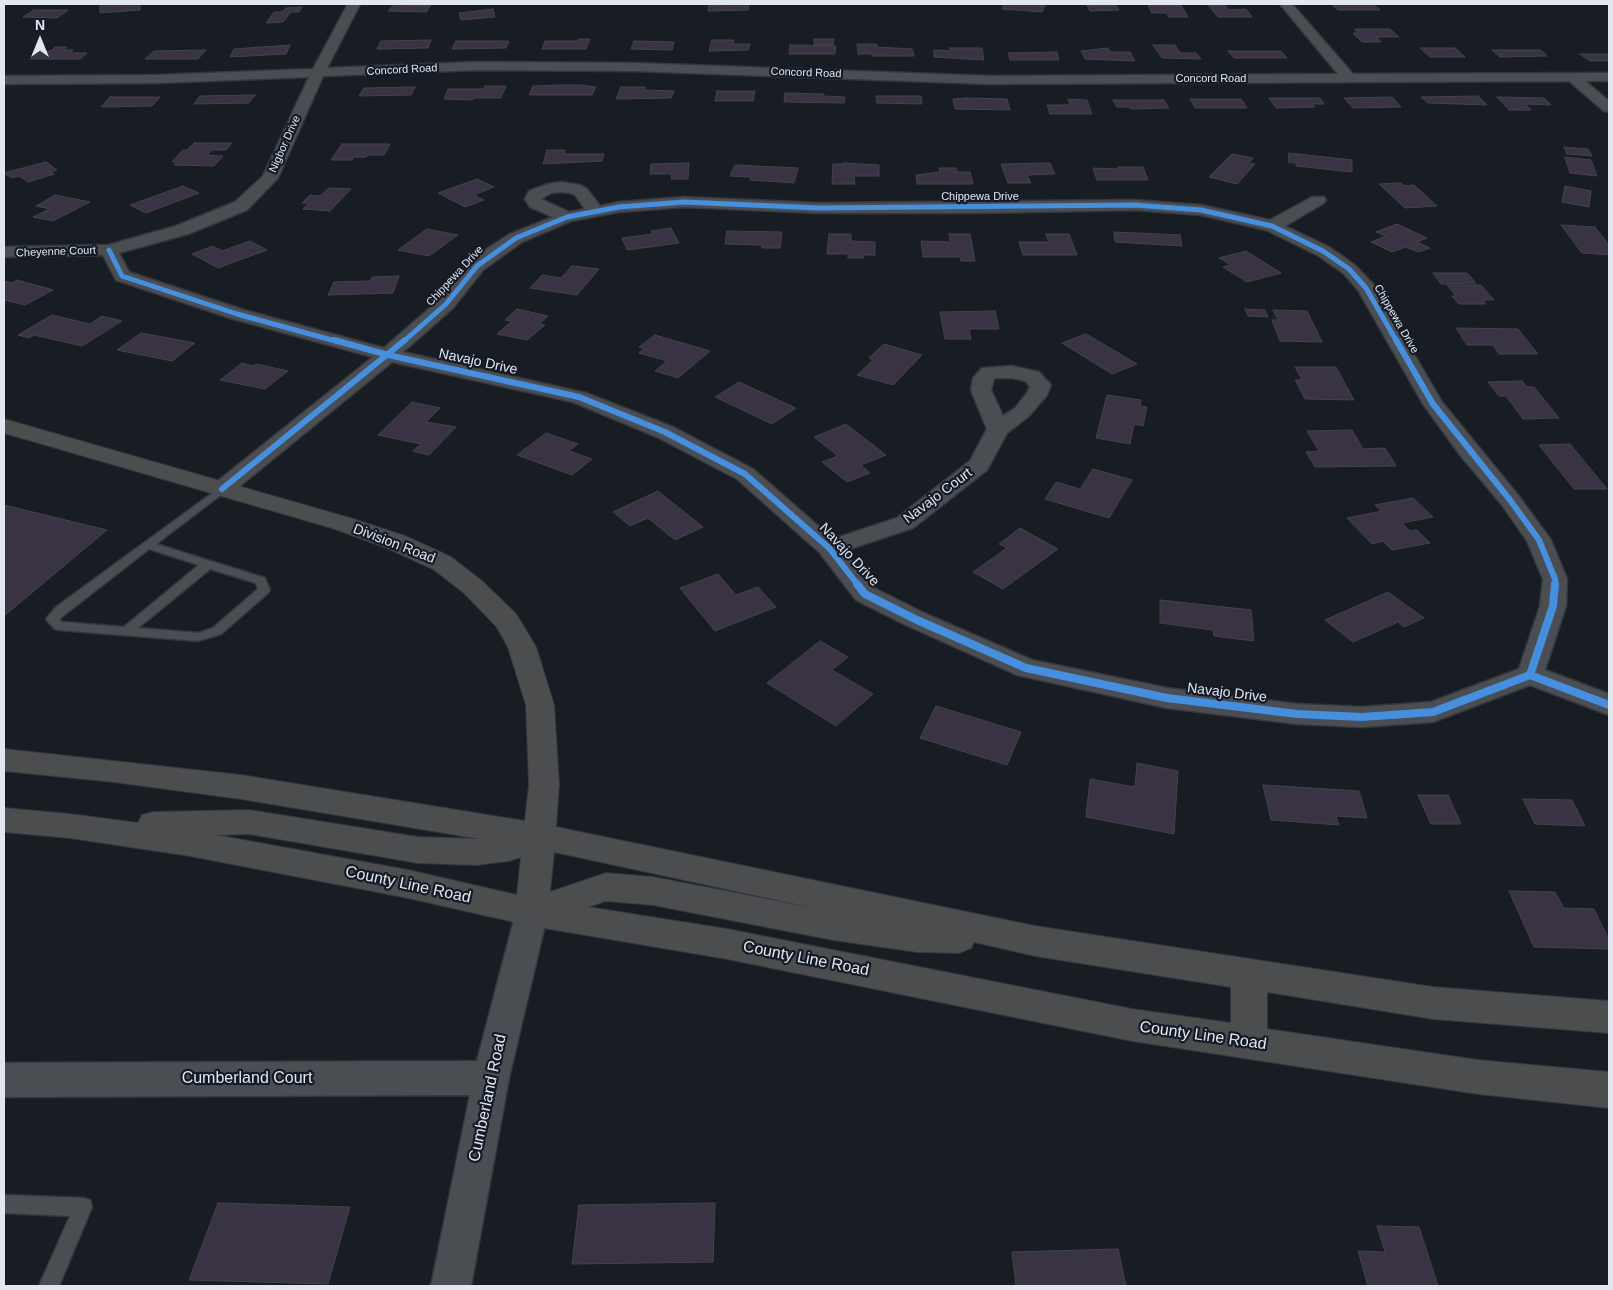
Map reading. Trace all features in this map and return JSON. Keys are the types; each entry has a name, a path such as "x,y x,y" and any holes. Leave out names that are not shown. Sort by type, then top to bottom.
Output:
{"main road":[{"name":"Division Road","path":"4,427 222,489 387,539 442,563 473,586 506,620 522,647 540,705 544,784 532,912"},
{"path":"4,760 114,770 241,787 538,836 1035,942 1432,1003 1609,1017"},
{"name":"County Line Road","path":"4,820 70,826 190,843 408,884 532,912 727,944 1132,1025 1478,1077 1609,1090"},
{"path":"70,826 249,822 418,850 476,852 509,848 538,836"},
{"path":"532,912 606,887 653,891 833,926 870,931 917,937 1035,942"},
{"path":"1249,974 1249,1043"}],"street":[{"name":"Nigbor Drive","path":"109,250 182,230 241,206 270,178 317,74 354,4"},
{"path":"1286,4 1349,78"},
{"name":"Concord Road","path":"4,80 157,79 477,66 644,68 990,80 1609,77"},
{"path":"1572,78 1609,108"},
{"path":"567,217 536,203 533,199 535,194 548,188 574,188 581,192 595,211"},
{"path":"1272,226 1318,200"},
{"name":"Chippewa Drive","path":"222,489 388,355 446,304 477,266 494,252 516,238 567,217 645,204 684,202 829,208 1135,205 1201,210 1272,226 1323,251 1349,268 1366,288 1434,404 1539,540 1555,578 1553,606 1530,675"},
{"name":"Cheyenne Court","path":"4,252 109,250"},
{"name":"Navajo Drive","path":"109,250 122,276 237,314 388,355 579,397 665,432 745,474 829,548 865,594 917,620 1026,668 1168,698 1297,714 1362,717 1433,712 1530,675"},
{"name":"Navajo Court","path":"829,548 905,523 979,465 998,429"},
{"path":"1530,675 1609,705"},
{"name":"Cumberland Road","path":"451,1286 491,1078 532,912"},
{"name":"Cumberland Court","path":"4,1080 491,1078"}],"lane":[{"path":"148,545 261,582 264,590 217,631 198,637 59,626 52,619 60,610 222,489"},
{"path":"127,631 208,564"},
{"path":"4,1204 83,1207 50,1286"}],"building":[{"path":"100,4 140,4 140,10 100,13"},
{"path":"394,4 431,5 426,12 388,11"},
{"path":"749,4 748,10 708,11 709,5"},
{"path":"1004,4 1045,5 1042,12 1002,9"},
{"path":"1331,4 1373,4 1380,10 1338,10"},
{"path":"1087,5 1116,5 1119,10 1090,11"},
{"path":"1148,5 1181,5 1188,17 1169,17 1166,13 1152,13"},
{"path":"1208,5 1225,5 1229,10 1246,9 1252,17 1218,17"},
{"path":"302,7 299,12 291,12 283,22 266,23 274,12 282,12 286,8"},
{"path":"493,9 495,17 461,20 459,13"},
{"path":"34,10 68,10 57,18 23,17"},
{"path":"1355,29 1390,29 1399,37 1376,37 1381,42 1362,42 1353,33 1358,33"},
{"path":"579,39 590,39 586,49 542,49 545,41 578,41"},
{"path":"814,39 834,39 833,45 814,45"},
{"path":"431,40 428,48 377,49 381,41"},
{"path":"712,40 734,40 733,44 750,44 748,50 709,51"},
{"path":"456,41 509,41 506,48 452,49"},
{"path":"634,41 674,42 672,50 631,49"},
{"path":"857,44 877,44 877,47 912,49 914,56 858,54"},
{"path":"290,45 286,54 230,57 234,49"},
{"path":"790,45 836,46 835,54 789,54"},
{"path":"1153,45 1175,45 1180,53 1196,53 1201,59 1162,58"},
{"path":"55,47 67,47 63,50 73,50 71,53 87,53 80,59 30,59 41,51 51,51"},
{"path":"950,48 982,48 984,60 934,57 934,50 950,51"},
{"path":"1108,48 1110,52 1130,52 1135,61 1085,59 1081,51"},
{"path":"1420,48 1455,48 1465,57 1430,57"},
{"path":"206,50 198,59 145,59 154,51"},
{"path":"1492,50 1541,50 1547,56 1500,57"},
{"path":"1228,51 1281,51 1287,58 1234,58"},
{"path":"1057,52 1059,60 1010,60 1008,53"},
{"path":"1580,54 1609,54 1609,61 1590,61"},
{"path":"485,86 506,86 501,98 474,98 473,100 444,99 448,89 484,89"},
{"path":"533,86 596,87 592,95 529,95"},
{"path":"415,87 411,95 359,96 364,88"},
{"path":"621,87 645,87 644,90 674,91 671,98 616,99"},
{"path":"717,91 755,91 753,101 715,101"},
{"path":"785,93 824,94 823,96 845,97 844,103 784,102"},
{"path":"255,95 249,103 194,104 200,96"},
{"path":"876,96 921,96 922,104 877,103"},
{"path":"1478,96 1487,105 1428,103 1421,97"},
{"path":"110,97 160,97 152,106 101,107"},
{"path":"1392,97 1401,107 1353,108 1344,98"},
{"path":"1497,97 1544,98 1551,105 1525,104 1531,110 1509,110"},
{"path":"1269,98 1320,98 1324,104 1312,104 1315,107 1276,108"},
{"path":"953,99 1007,99 1010,110 955,109"},
{"path":"1068,99 1087,100 1092,114 1050,114 1047,105 1070,105"},
{"path":"1190,99 1241,99 1247,108 1195,108"},
{"path":"1113,100 1164,100 1169,108 1131,109 1130,107 1117,107"},
{"path":"194,143 232,143 226,150 212,150 207,155 223,156 214,166 174,165 177,162 172,162 183,150 187,150"},
{"path":"342,144 390,144 384,155 354,157 352,160 331,160"},
{"path":"1564,147 1588,149 1592,156 1567,154"},
{"path":"547,150 565,150 564,154 604,154 602,161 543,164"},
{"path":"1289,153 1352,160 1352,172 1296,166 1296,163 1288,162"},
{"path":"1232,154 1253,158 1249,163 1255,164 1237,184 1209,177"},
{"path":"1565,157 1591,160 1597,176 1570,173"},
{"path":"46,162 57,170 50,172 54,174 28,182 19,176 12,178 4,173"},
{"path":"689,163 688,179 671,179 672,174 650,174 651,164"},
{"path":"1050,163 1055,174 1027,175 1031,183 1008,183 1001,164"},
{"path":"833,164 879,165 879,176 854,176 855,184 832,184"},
{"path":"735,165 798,168 794,183 750,180 751,177 730,176"},
{"path":"1118,167 1143,167 1148,180 1097,180 1093,168 1119,169"},
{"path":"939,168 956,168 957,172 970,172 973,184 917,184 916,175 940,172"},
{"path":"477,179 494,187 474,195 484,200 465,207 438,193"},
{"path":"1401,183 1404,186 1414,185 1437,206 1405,208 1379,184"},
{"path":"183,186 199,193 146,213 130,205"},
{"path":"1565,186 1591,191 1589,207 1562,202"},
{"path":"329,188 351,189 330,211 303,209 309,203 302,203 310,195 320,196"},
{"path":"55,195 90,202 53,221 33,217 50,209 36,206"},
{"path":"1397,224 1427,238 1417,242 1430,248 1418,252 1406,247 1392,252 1371,242 1386,236 1376,232"},
{"path":"1561,225 1595,227 1609,245 1609,255 1582,253"},
{"path":"671,228 679,243 627,250 622,238 653,234 651,231"},
{"path":"427,229 458,235 429,256 398,250"},
{"path":"727,231 782,232 780,248 762,248 762,245 725,244"},
{"path":"1114,232 1180,235 1182,246 1115,242"},
{"path":"829,234 851,234 851,241 875,242 875,255 863,255 864,258 848,258 848,254 827,254"},
{"path":"949,234 970,234 975,261 961,261 960,257 923,257 921,241 950,242"},
{"path":"1046,234 1069,234 1077,255 1023,255 1019,242 1049,242"},
{"path":"250,241 267,250 218,268 192,254 213,246 222,251"},
{"path":"1246,251 1281,273 1247,282 1223,267 1231,265 1219,258"},
{"path":"572,266 599,269 577,295 530,288 542,275 561,278"},
{"path":"1433,273 1467,273 1476,283 1441,284"},
{"path":"399,276 393,293 328,295 334,282 370,281 372,277"},
{"path":"17,280 53,290 25,305 4,300 4,281 12,283"},
{"path":"1447,285 1481,285 1494,300 1483,300 1486,304 1459,304 1452,296 1456,296"},
{"path":"517,309 548,316 539,324 545,325 527,340 497,334 512,321 505,320"},
{"path":"1245,309 1265,310 1268,317 1248,316"},
{"path":"1273,310 1307,311 1322,342 1280,341 1272,320 1278,320"},
{"path":"995,311 999,329 969,329 971,339 945,339 940,312"},
{"path":"52,315 90,324 102,316 122,321 82,346 34,335 29,338 18,335"},
{"path":"1456,328 1518,329 1538,354 1499,354 1493,345 1467,345"},
{"path":"141,333 195,343 172,361 117,350"},
{"path":"1086,334 1137,364 1112,374 1062,343"},
{"path":"655,335 710,351 678,378 655,371 667,361 639,353 644,349 639,347"},
{"path":"884,344 922,355 893,385 857,375 873,360 869,358"},
{"path":"242,363 288,371 265,389 220,380"},
{"path":"1295,367 1336,367 1354,400 1305,399 1295,380 1302,380"},
{"path":"1522,381 1527,387 1534,387 1559,418 1523,419 1506,396 1499,396 1488,382"},
{"path":"739,382 796,408 772,424 715,397"},
{"path":"1107,395 1141,400 1140,406 1147,407 1143,426 1134,424 1130,444 1096,438"},
{"path":"412,402 440,408 426,422 456,427 429,455 413,451 421,444 378,435"},
{"path":"846,424 886,455 861,465 870,473 847,482 822,462 838,456 814,437"},
{"path":"1352,430 1363,449 1385,448 1396,466 1315,467 1306,452 1319,451 1307,431"},
{"path":"546,433 578,444 569,451 592,459 572,475 517,455"},
{"path":"1570,444 1607,489 1574,489 1539,445"},
{"path":"1093,469 1132,480 1109,518 1045,499 1056,482 1080,489"},
{"path":"658,491 703,527 675,540 648,518 630,526 613,512"},
{"path":"1413,498 1433,517 1402,523 1410,531 1417,530 1430,543 1392,550 1383,541 1372,544 1347,518 1382,511 1375,505"},
{"path":"4,505 107,530 4,616"},
{"path":"1020,528 1058,549 1003,589 973,572 1007,548 999,544"},
{"path":"718,574 736,595 758,587 776,607 715,631 680,588"},
{"path":"1388,592 1424,618 1404,627 1398,622 1353,642 1325,620"},
{"path":"1160,600 1251,610 1254,641 1214,636 1213,630 1160,623"},
{"path":"820,641 848,657 832,670 873,694 836,726 767,683"},
{"path":"936,706 1021,732 1007,765 920,738"},
{"path":"1137,763 1178,771 1174,834 1086,817 1090,779 1135,787"},
{"path":"1263,785 1359,791 1367,818 1336,816 1339,825 1271,820"},
{"path":"1418,795 1448,795 1461,824 1431,824"},
{"path":"1523,799 1572,800 1585,826 1535,824"},
{"path":"1509,891 1555,892 1564,908 1594,909 1609,940 1609,949 1534,947"},
{"path":"218,1203 350,1207 328,1284 189,1280"},
{"path":"715,1203 713,1262 572,1264 579,1205"},
{"path":"1377,1226 1419,1227 1438,1286 1368,1286 1358,1251 1385,1252"},
{"path":"1118,1249 1126,1286 1016,1286 1012,1252"}],"cycle path":[{"path":"222,489 388,355 446,304 477,266 494,252 516,238 567,217 619,207 684,202 819,208 1135,205 1201,210 1272,226 1323,251 1349,269 1366,288 1433,404 1510,500 1539,540 1555,579 1553,606 1530,675"},
{"path":"109,250 122,276 237,314 388,355 579,397 665,432 745,474 829,548 865,594 917,620 1026,668 1167,698 1297,714 1362,717 1433,712 1530,675 1609,705"}]}
